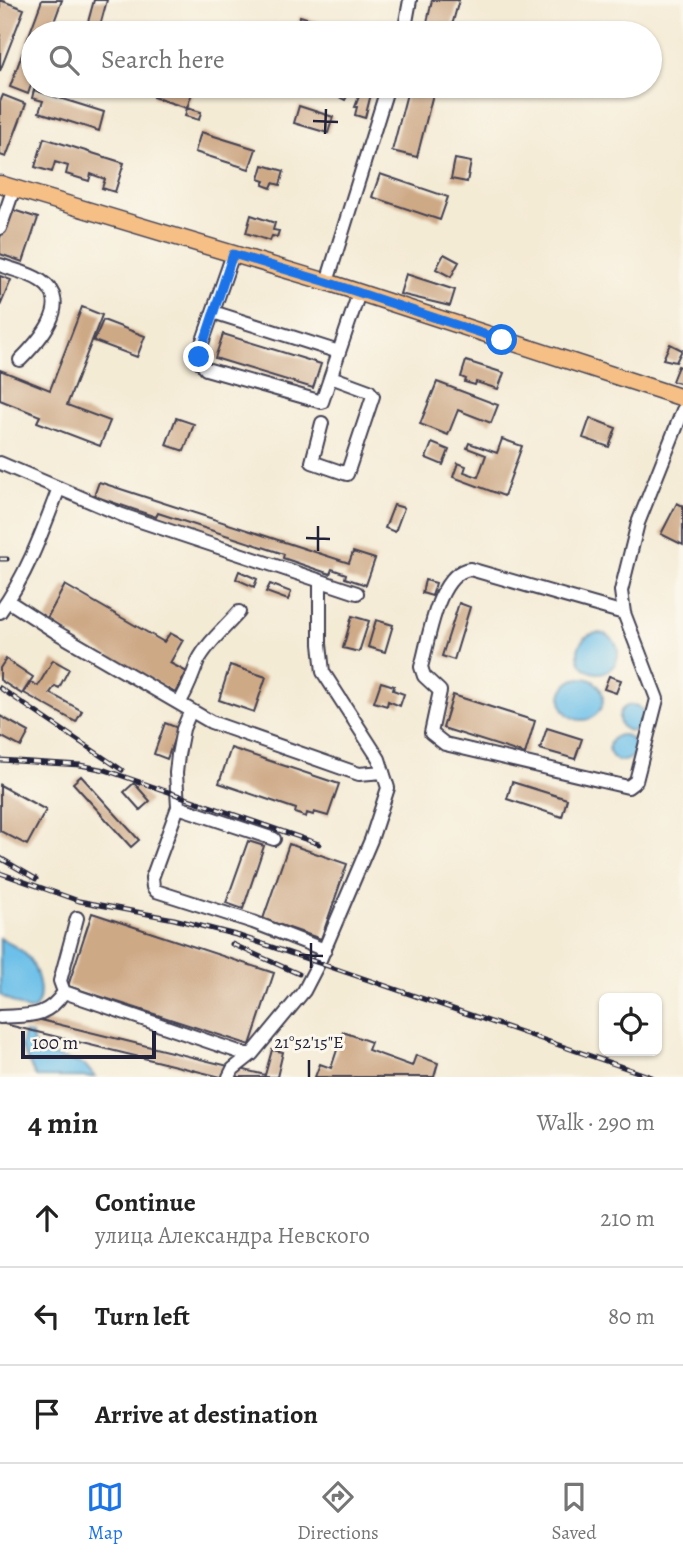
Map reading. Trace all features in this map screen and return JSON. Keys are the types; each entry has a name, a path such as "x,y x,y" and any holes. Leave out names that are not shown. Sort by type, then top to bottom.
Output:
{"main road":[{"path":"7,186 327,282 683,398"}],"street":[{"path":"406,21 410,0"},
{"path":"327,282 384,98"},
{"path":"0,228 7,186"},
{"path":"233,254 199,352 206,369 318,402 324,399 359,293"},
{"path":"0,265 39,279 47,286 53,302 50,324 43,336 20,360"},
{"path":"213,312 339,352"},
{"path":"322,423 312,462 347,474 373,396 369,391 331,377"},
{"path":"624,613 470,569 455,575 443,588 421,667 424,676 440,691 431,733 445,744 632,786 638,777 657,699 624,613 621,591 638,523 683,410"},
{"path":"0,463 122,515 357,593"},
{"path":"0,612 37,544 60,488"},
{"path":"229,1077 233,1069 252,1054 304,991 371,840 388,788 379,759 323,672 320,581"},
{"path":"8,601 211,722 359,774 383,772"},
{"path":"179,703 186,693 199,660 239,612"},
{"path":"191,710 183,729 178,755 178,807 152,878 153,887 156,891 253,922 324,950"},
{"path":"178,807 274,839"},
{"path":"64,992 60,981 77,918"},
{"path":"64,992 245,1054 252,1054"},
{"path":"0,1017 38,1014 51,1009 64,992"}],"water":[{"path":"598,633 606,634 612,639 617,645 617,661 612,667 606,672 598,673 590,672 584,667 579,661 578,653 579,645 584,639 590,634"},
{"path":"582,678 597,684 603,699 597,714 582,720 567,714 561,699 567,684"},
{"path":"632,705 641,709 645,718 641,727 632,731 623,727 619,718 623,709"},
{"path":"622,735 631,739 635,748 631,757 622,761 613,757 609,748 613,739"},
{"path":"0,938 22,951 33,965 40,989 33,1010 27,1010 0,995"},
{"path":"24,1033 32,1034 38,1051 85,1065 95,1077 36,1077 21,1047"}],"building":[{"path":"0,0 24,9 0,71"},
{"path":"42,0 62,0 54,21 34,21"},
{"path":"94,0 107,0 101,21 88,21"},
{"path":"432,0 459,0 453,21 427,21"},
{"path":"300,16 317,21 298,21"},
{"path":"21,57 21,91 10,87"},
{"path":"3,95 26,104 6,157 0,155 0,102"},
{"path":"32,98 59,98 104,112 99,131 39,112 43,101"},
{"path":"156,98 190,98 187,108"},
{"path":"358,98 370,98 365,118 355,115"},
{"path":"406,98 432,98 417,157 392,151"},
{"path":"299,106 333,117 328,133 294,123"},
{"path":"187,108 201,112 199,120 185,116"},
{"path":"201,132 256,149 249,169 195,152"},
{"path":"44,138 124,163 115,192 102,188 105,179 91,174 89,181 66,174 68,166 55,162 52,172 35,167"},
{"path":"455,159 471,162 467,182 451,179"},
{"path":"263,165 284,171 280,185 273,183 271,188 263,185 265,181 259,179"},
{"path":"380,174 448,197 440,220 372,197"},
{"path":"10,209 38,218 23,262 0,254 0,238"},
{"path":"251,215 275,223 273,230 279,231 277,237 272,236 270,241 246,233"},
{"path":"444,254 459,262 451,277 436,269"},
{"path":"406,274 455,290 450,306 400,294"},
{"path":"0,276 11,280 0,306"},
{"path":"82,307 102,315 67,405 110,421 100,446 37,422 40,416 0,400 0,370 50,390"},
{"path":"103,320 145,336 137,357 94,341"},
{"path":"223,334 321,364 313,388 215,358"},
{"path":"670,344 682,350 676,362 663,359"},
{"path":"466,361 504,373 498,389 476,382 475,385 465,382 466,379 461,377"},
{"path":"678,366 683,368 683,384 672,381"},
{"path":"437,382 498,405 491,423 458,410 448,435 420,424"},
{"path":"176,418 194,424 184,451 166,445"},
{"path":"590,418 616,428 609,447 583,438"},
{"path":"502,439 522,446 504,496 453,477 458,463 466,466 464,472 478,477 486,455 467,448 469,443 497,453"},
{"path":"432,443 449,450 443,465 426,458"},
{"path":"99,482 349,563 353,552 375,559 366,585 345,578 346,574 332,569 330,574 283,558 284,554 158,513 156,517 94,496"},
{"path":"677,503 683,506 683,545 661,534"},
{"path":"394,505 404,508 395,532 385,528"},
{"path":"239,571 257,579 254,587 236,579"},
{"path":"425,580 436,583 432,596 422,593"},
{"path":"270,584 291,592 288,600 266,592"},
{"path":"65,585 164,642 170,633 183,640 170,663 187,672 175,693 46,620"},
{"path":"459,603 470,607 454,660 442,656"},
{"path":"352,616 369,621 359,652 343,648"},
{"path":"376,620 393,625 385,652 368,647"},
{"path":"6,659 33,677 22,694 0,680 0,668"},
{"path":"53,660 69,669 59,688 55,686 50,693 82,711 76,722 24,693 31,682 38,686"},
{"path":"230,665 266,677 254,712 219,700"},
{"path":"609,676 621,680 616,693 604,689"},
{"path":"381,682 394,686 393,690 404,694 400,706 388,701 387,706 374,702"},
{"path":"453,695 535,721 525,754 443,728"},
{"path":"0,716 29,732 21,747 0,736"},
{"path":"165,723 178,728 167,759 154,754"},
{"path":"547,728 582,739 575,759 540,749"},
{"path":"231,748 339,784 328,816 314,812 313,815 307,813 306,817 295,813 296,809 219,783"},
{"path":"81,776 139,840 131,847 73,783"},
{"path":"512,782 567,799 562,817 507,799"},
{"path":"134,783 150,801 140,810 124,792"},
{"path":"0,785 46,810 27,845 0,831"},
{"path":"248,841 264,846 243,909 226,903"},
{"path":"289,844 347,864 321,939 263,919"},
{"path":"92,913 274,973 250,1045 68,986"},
{"path":"0,1010 265,1075 272,1050 283,1052 277,1077 221,1077 0,1023"},
{"path":"343,1032 371,1042 368,1050 412,1066 416,1055 438,1063 434,1077 315,1077 320,1064 331,1068"}],"railway":[{"path":"0,559 7,559"},
{"path":"0,688 122,770"},
{"path":"0,760 80,765 105,770 319,844"},
{"path":"0,858 36,879"},
{"path":"0,873 79,901 174,919 240,936 652,1077"},
{"path":"232,944 299,974"}],"route":[{"path":"199,357 233,254 502,340"}]}
